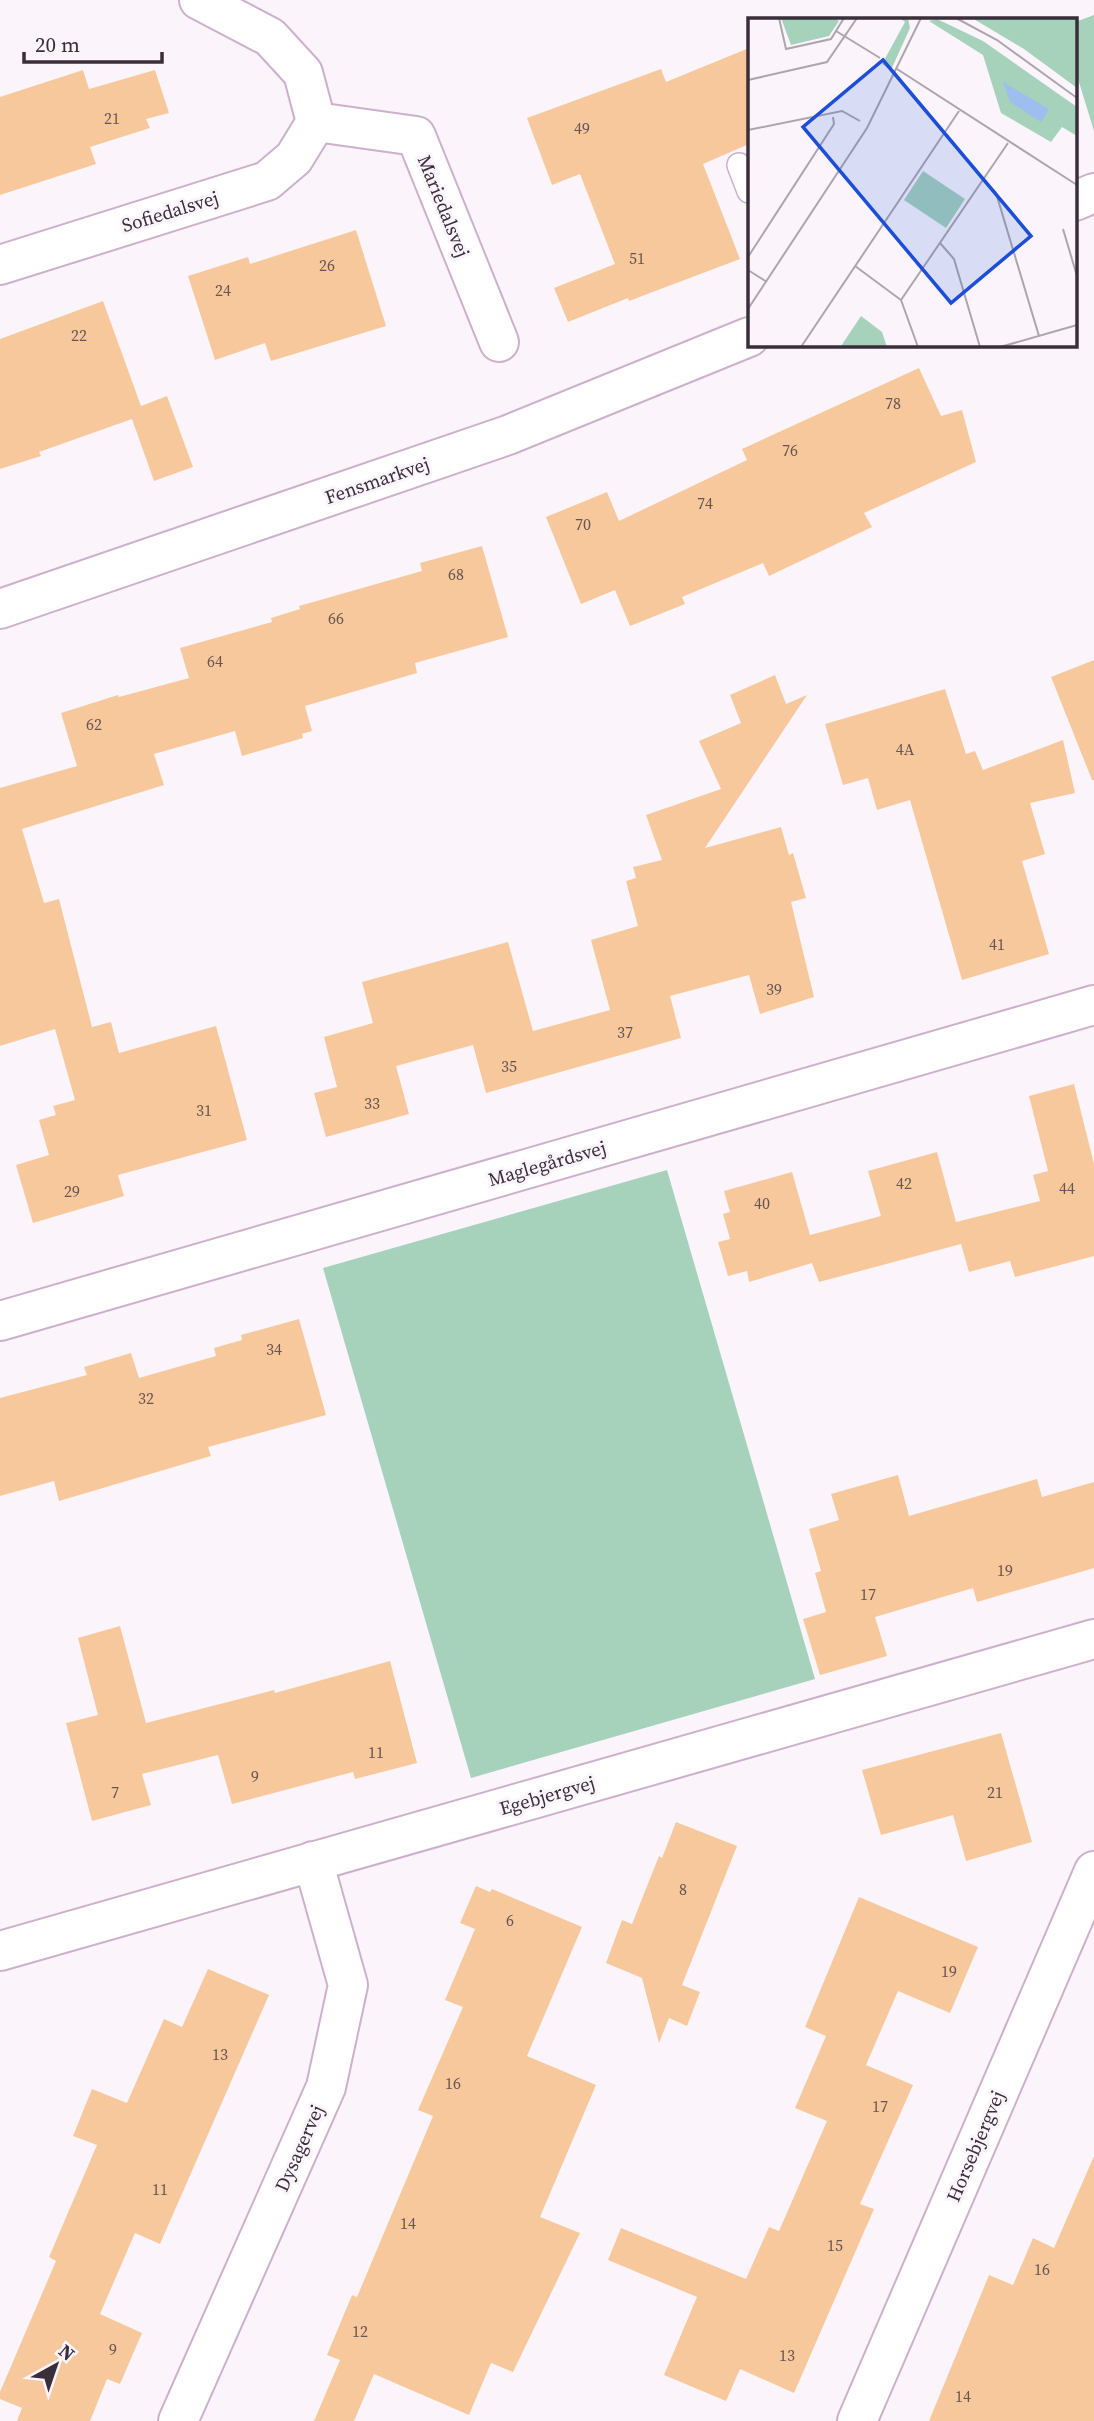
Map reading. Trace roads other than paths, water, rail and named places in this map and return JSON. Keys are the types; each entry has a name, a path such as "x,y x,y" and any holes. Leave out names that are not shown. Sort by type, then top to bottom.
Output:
{"street":[{"path":"199,0 270,37 303,74 316,122"},
{"name":"Sofiedalsvej","path":"0,265 267,181 293,158 316,122"},
{"name":"Mariedalsvej","path":"316,122 416,136 499,342"},
{"path":"1076,201 1094,193"},
{"name":"Fensmarkvej","path":"0,609 508,435 748,337"},
{"name":"Maglegårdsvej","path":"0,1321 1094,1005"},
{"name":"Egebjergvej","path":"0,1951 1094,1639"},
{"name":"Dysagervej","path":"177,2421 326,2087 348,1985 313,1861"},
{"name":"Horsebjergvej","path":"857,2421 1094,1871"}],"lane":[{"path":"739,165 748,188"}]}
